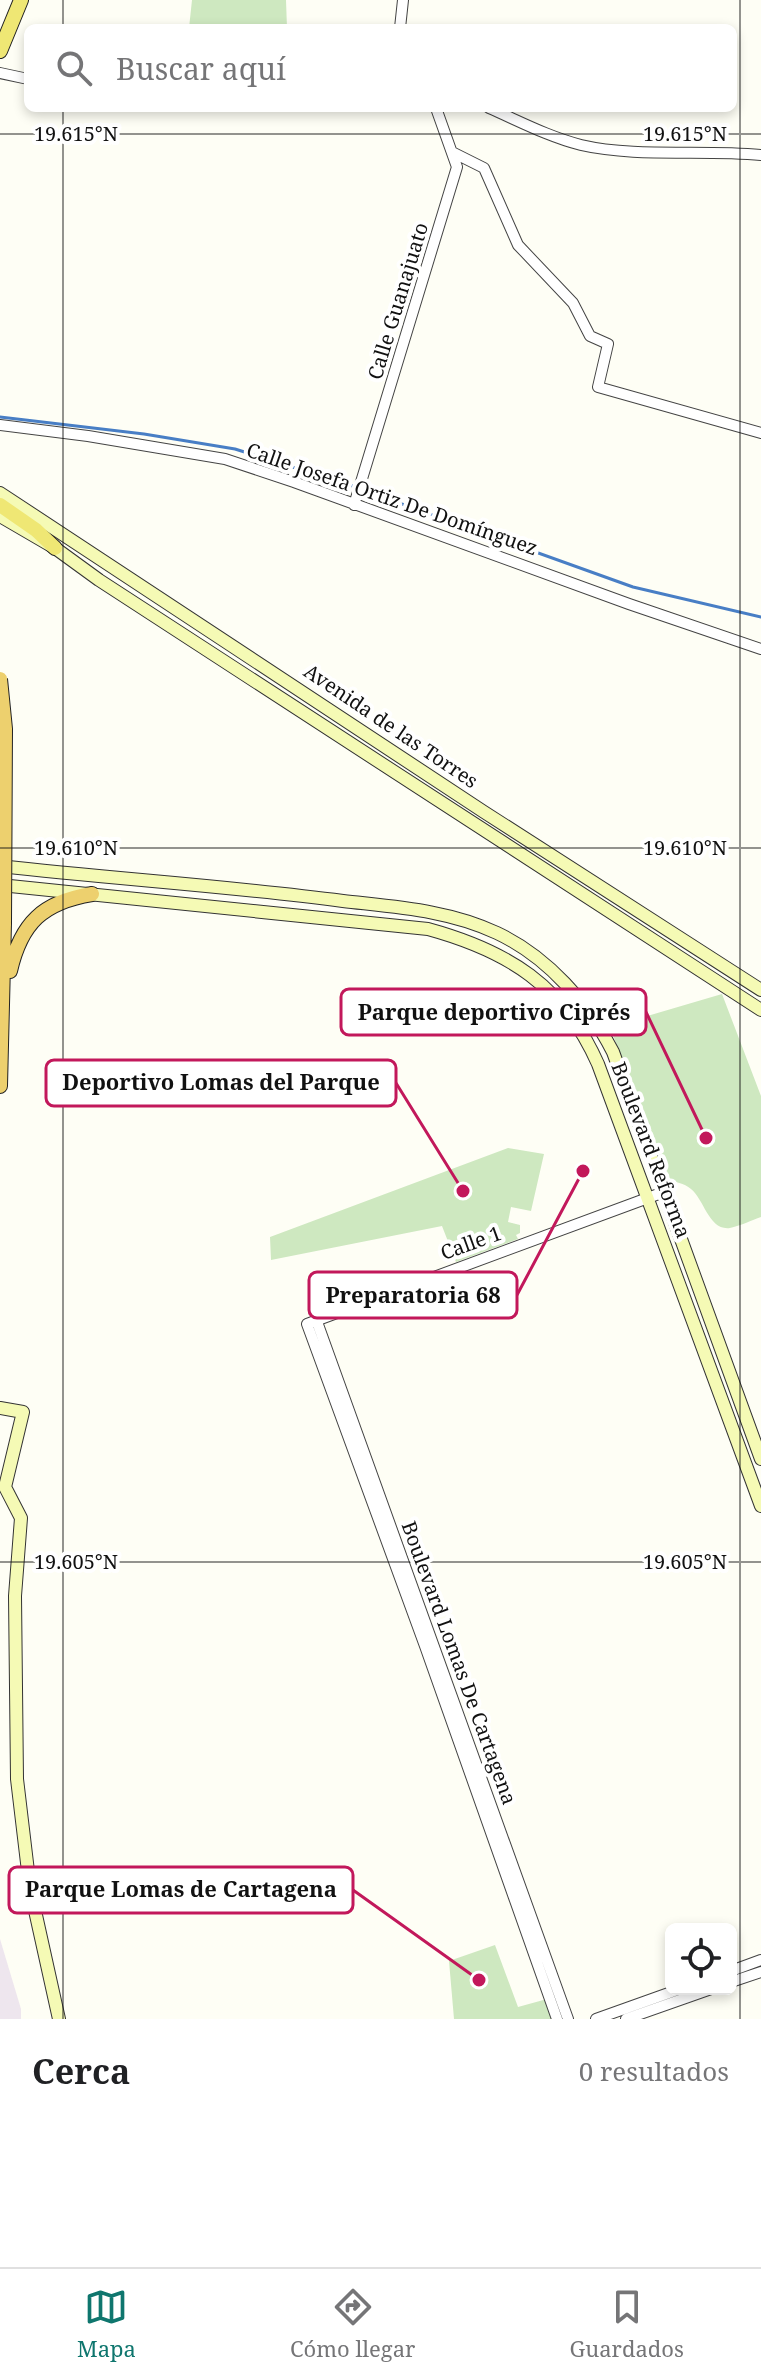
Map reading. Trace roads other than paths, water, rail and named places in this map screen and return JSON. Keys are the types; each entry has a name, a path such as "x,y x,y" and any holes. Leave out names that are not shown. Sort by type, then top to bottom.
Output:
{"highway":[{"path":"0,679 5,729 0,1086"},
{"path":"3,1003 15,950 34,919 54,904 92,894"}],"main road":[{"path":"0,51 21,0"},
{"name":"Avenida de las Torres","path":"0,493 484,812 761,990"},
{"path":"0,505 36,530 55,548 101,561"},
{"name":"Avenida de las Torres","path":"0,516 55,548 113,589 761,1010"},
{"path":"113,589 122,574"},
{"name":"Boulevard Reforma","path":"0,866 299,895 451,917 500,934 548,967 598,1022 613,1052 761,1459"},
{"name":"Boulevard Reforma","path":"0,885 428,929 469,940 493,951 515,963 541,984 581,1030 598,1064 761,1506"},
{"path":"0,1408 23,1412 5,1487 21,1518 15,1596 17,1779 30,1888 59,2019"}],"street":[{"path":"400,24 403,0"},
{"path":"0,73 24,78"},
{"name":"Calle Guanajuato","path":"357,494 457,167 437,112"},
{"path":"499,112 580,145 604,149 720,151 761,155"},
{"path":"452,152 484,168 518,245 573,303 590,336 608,344 598,387 761,433"},
{"name":"Calle Josefa Ortiz De Domínguez","path":"0,425 225,459 357,494 761,649"},
{"name":"Calle 1","path":"311,1321 664,1192"},
{"name":"Boulevard Lomas De Cartagena","path":"311,1321 568,2019"},
{"name":"Boulevard Lomas De Cartagena","path":"429,1644 557,2019"},
{"path":"737,1969 761,1960"},
{"path":"737,1980 761,1972"},
{"path":"596,2019 665,1994"},
{"path":"626,2019 694,1995"}],"waterway":[{"path":"0,417 144,434 235,449 356,487"},
{"path":"363,490 633,587 761,617"}],"place":[{"name":"Parque deportivo Ciprés","path":"706,1138"},
{"name":"Preparatoria 68","path":"583,1171"},
{"name":"Deportivo Lomas del Parque","path":"463,1191"},
{"name":"Parque Lomas de Cartagena","path":"479,1980"}]}
